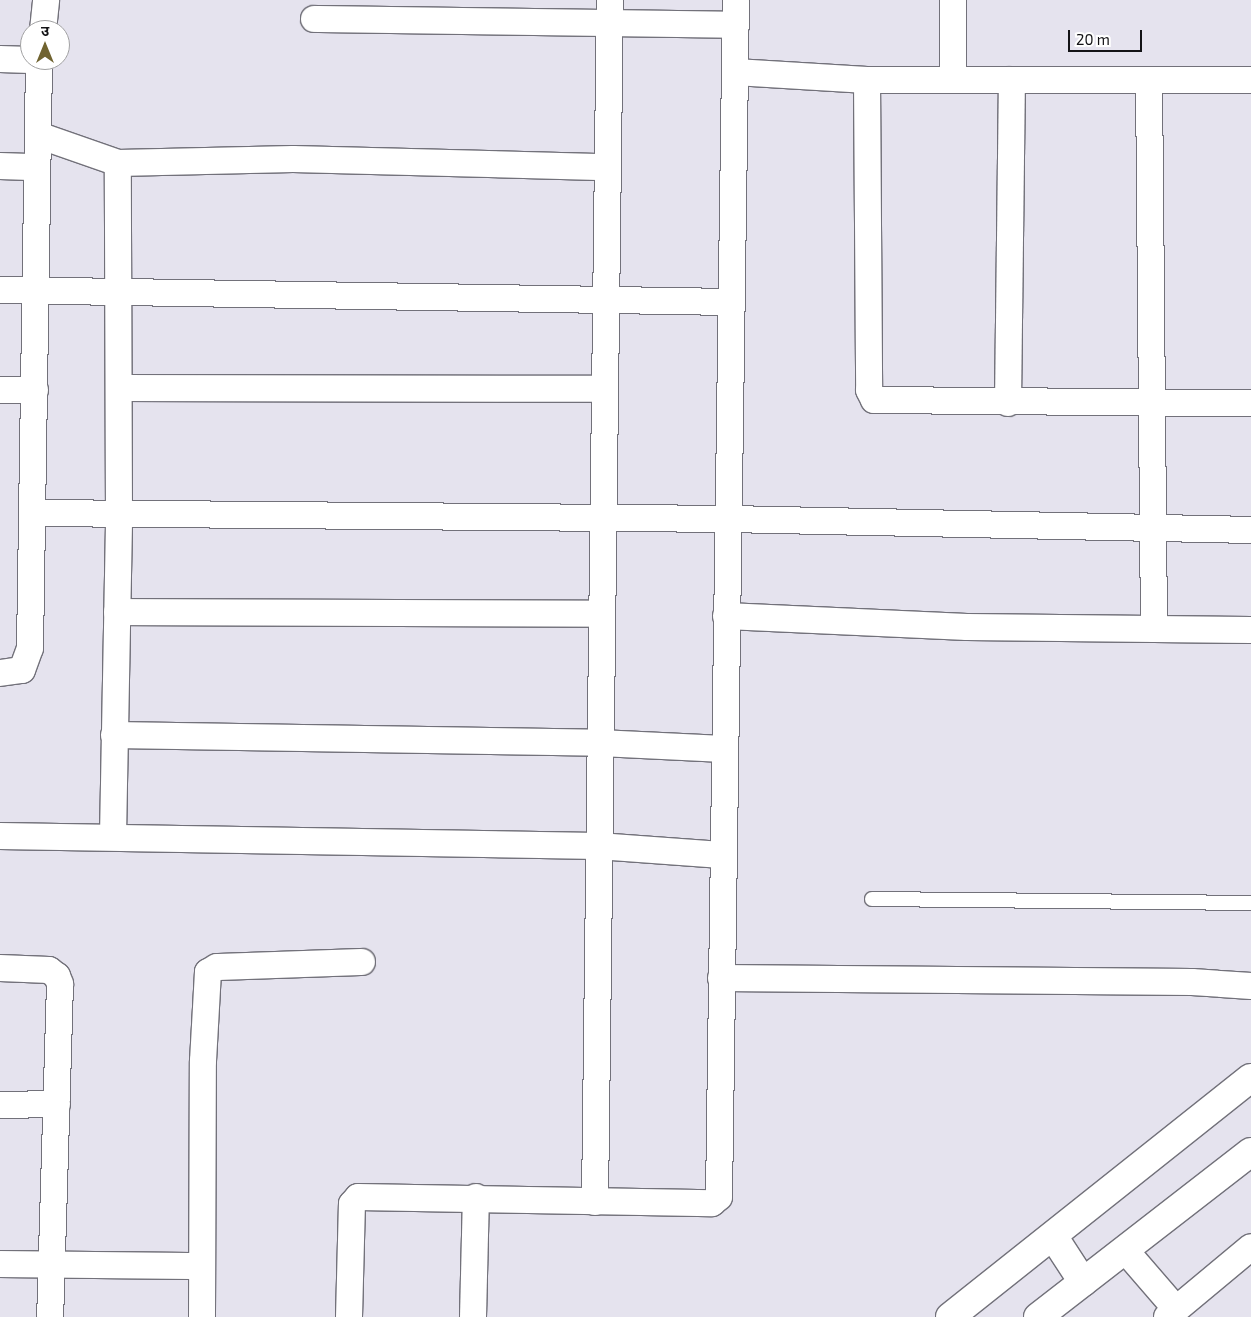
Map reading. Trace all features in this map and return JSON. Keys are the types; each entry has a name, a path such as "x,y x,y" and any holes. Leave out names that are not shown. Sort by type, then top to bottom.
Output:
{"street":[{"path":"44,20 46,0"},
{"path":"953,0 953,80"},
{"path":"595,1202 602,518 610,12"},
{"path":"314,19 610,12 736,12 717,1202 595,1202 476,1197 368,1196 353,1200 350,1317"},
{"path":"0,59 20,60"},
{"path":"0,673 22,670 30,648 39,70"},
{"path":"735,72 867,80 1251,80"},
{"path":"867,80 870,396 882,403 1152,404 1251,402"},
{"path":"1008,403 1012,80"},
{"path":"1149,80 1154,629"},
{"path":"38,135 118,163 293,159 607,166"},
{"path":"113,836 119,514 118,163"},
{"path":"0,166 37,167"},
{"path":"0,290 605,298 731,302"},
{"path":"119,388 604,389"},
{"path":"0,390 35,390"},
{"path":"33,513 602,518 1251,530"},
{"path":"116,612 602,614"},
{"path":"726,616 967,627 1251,630"},
{"path":"114,735 600,743 724,749"},
{"path":"0,836 113,836 598,846 722,855"},
{"path":"202,1317 204,1034 208,972 217,967 362,962"},
{"path":"0,968 40,968 57,976 57,1104 50,1317"},
{"path":"721,978 1163,982 1251,986"},
{"path":"950,1317 1251,1078"},
{"path":"0,1105 57,1104"},
{"path":"1038,1317 1251,1152"},
{"path":"472,1317 476,1197"},
{"path":"1053,1236 1084,1282"},
{"path":"1125,1250 1172,1313 1251,1247"},
{"path":"0,1264 201,1266"}],"lane":[{"path":"872,899 1251,904"}]}
